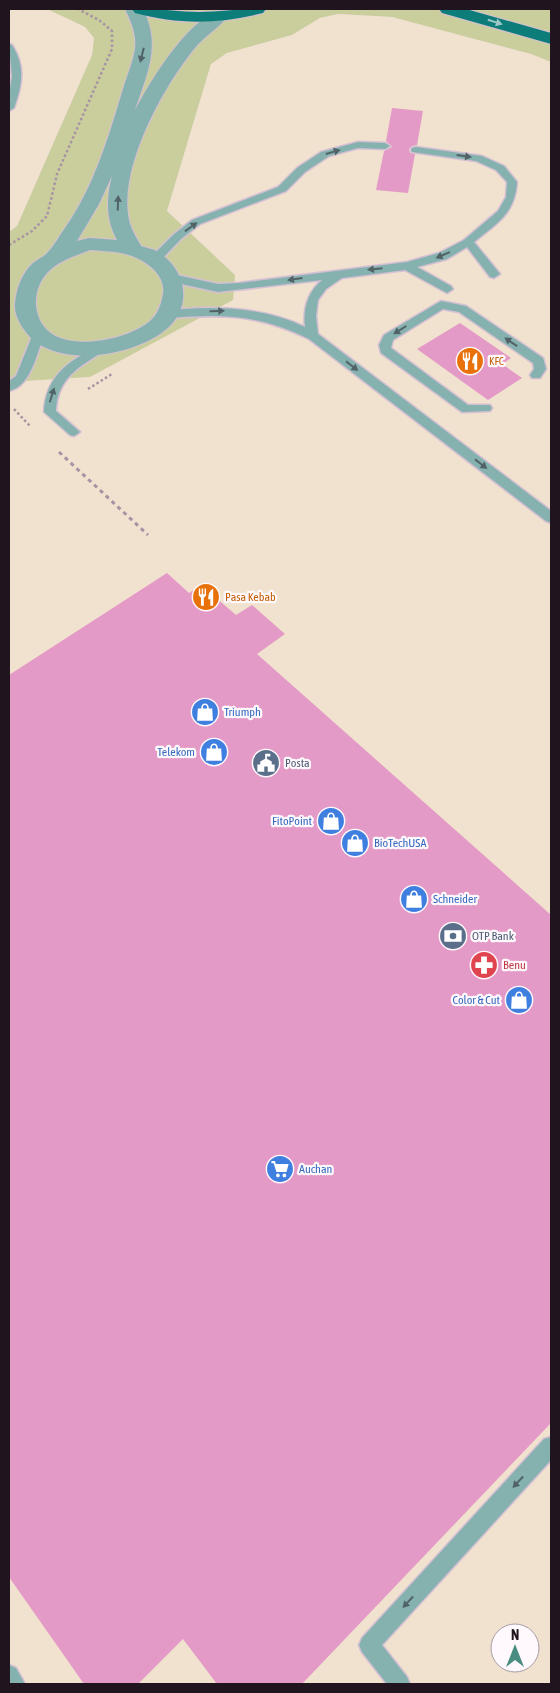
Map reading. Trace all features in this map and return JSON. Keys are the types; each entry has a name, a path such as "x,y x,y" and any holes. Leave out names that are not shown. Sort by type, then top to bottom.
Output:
{"main road":[{"path":"140,9 181,17 218,17 257,9"},
{"path":"448,9 551,39"}],"street":[{"path":"60,250 75,230 95,193 144,50 144,35 141,23 134,9"},
{"path":"132,248 122,232 118,216 118,197 126,155 136,130 167,72 190,42 218,17"},
{"path":"104,244 132,248 155,259 172,278 175,290 174,302 168,314 157,326 141,336 121,344 100,348 63,346 24,329 13,302 15,279 37,262 60,250 74,246 104,244"}],"lane":[{"path":"9,47 15,60 17,73 14,96 9,108"},
{"path":"155,259 177,237 196,222 282,189 301,170 325,154 358,146 385,146"},
{"path":"172,278 218,288 239,287 344,272 407,266 443,256 468,242 503,213 511,198 512,182 500,168 478,158 416,150"},
{"path":"468,242 494,274"},
{"path":"407,266 447,289"},
{"path":"314,336 309,322 310,308 316,293 326,282 344,272"},
{"path":"486,408 466,409 385,350 388,338 441,305 451,305 462,308 539,361 540,369 536,375"},
{"path":"168,314 234,311 278,319 314,336 551,518"},
{"path":"9,388 21,378 24,329"},
{"path":"74,432 50,412 49,402 52,390 66,370 100,348"},
{"path":"400,1684 369,1645 551,1446"},
{"path":"9,1675 15,1684"}],"path":[{"path":"9,245 32,231 47,216 57,174 112,49 112,31 99,20 78,9"},
{"path":"9,403 35,430"},
{"path":"56,450 148,535"}],"shaded area":[{"path":"9,9 47,9 85,27 94,38 92,55 17,226 9,232"},
{"path":"338,14 392,17 531,54 551,62 551,1684 9,1684 9,382 90,377 235,275 167,211 211,64 227,53 292,35 320,18"}],"green space":[{"path":"47,9 551,9 551,62 531,54 392,17 338,14 320,18 292,35 227,53 211,64 167,211 235,275 233,300 90,377 9,382 9,232 17,226 92,55 94,38 85,27"}],"building":[{"path":"392,108 423,111 417,145 409,149 410,153 415,154 408,193 376,190 384,151 392,147 386,141"},
{"name":"KFC","path":"460,323 511,358 502,364 522,378 488,400 417,349"},
{"name":"Auchan","path":"167,573 189,593 201,585 236,615 252,605 285,634 257,654 551,915 551,1423 302,1684 217,1684 183,1639 138,1684 84,1684 9,1577 9,675"}],"place":[{"name":"KFC","path":"470,361"},
{"name":"Pasa Kebab","path":"206,597"},
{"name":"Triumph","path":"205,712"},
{"name":"Telekom","path":"214,752"},
{"name":"Posta","path":"266,763"},
{"name":"FitoPoint","path":"331,821"},
{"name":"BioTechUSA","path":"355,843"},
{"name":"Schneider","path":"414,899"},
{"name":"OTP Bank","path":"453,936"},
{"name":"Benu","path":"484,965"},
{"name":"Color & Cut","path":"519,1000"},
{"name":"Auchan","path":"280,1169"}]}
